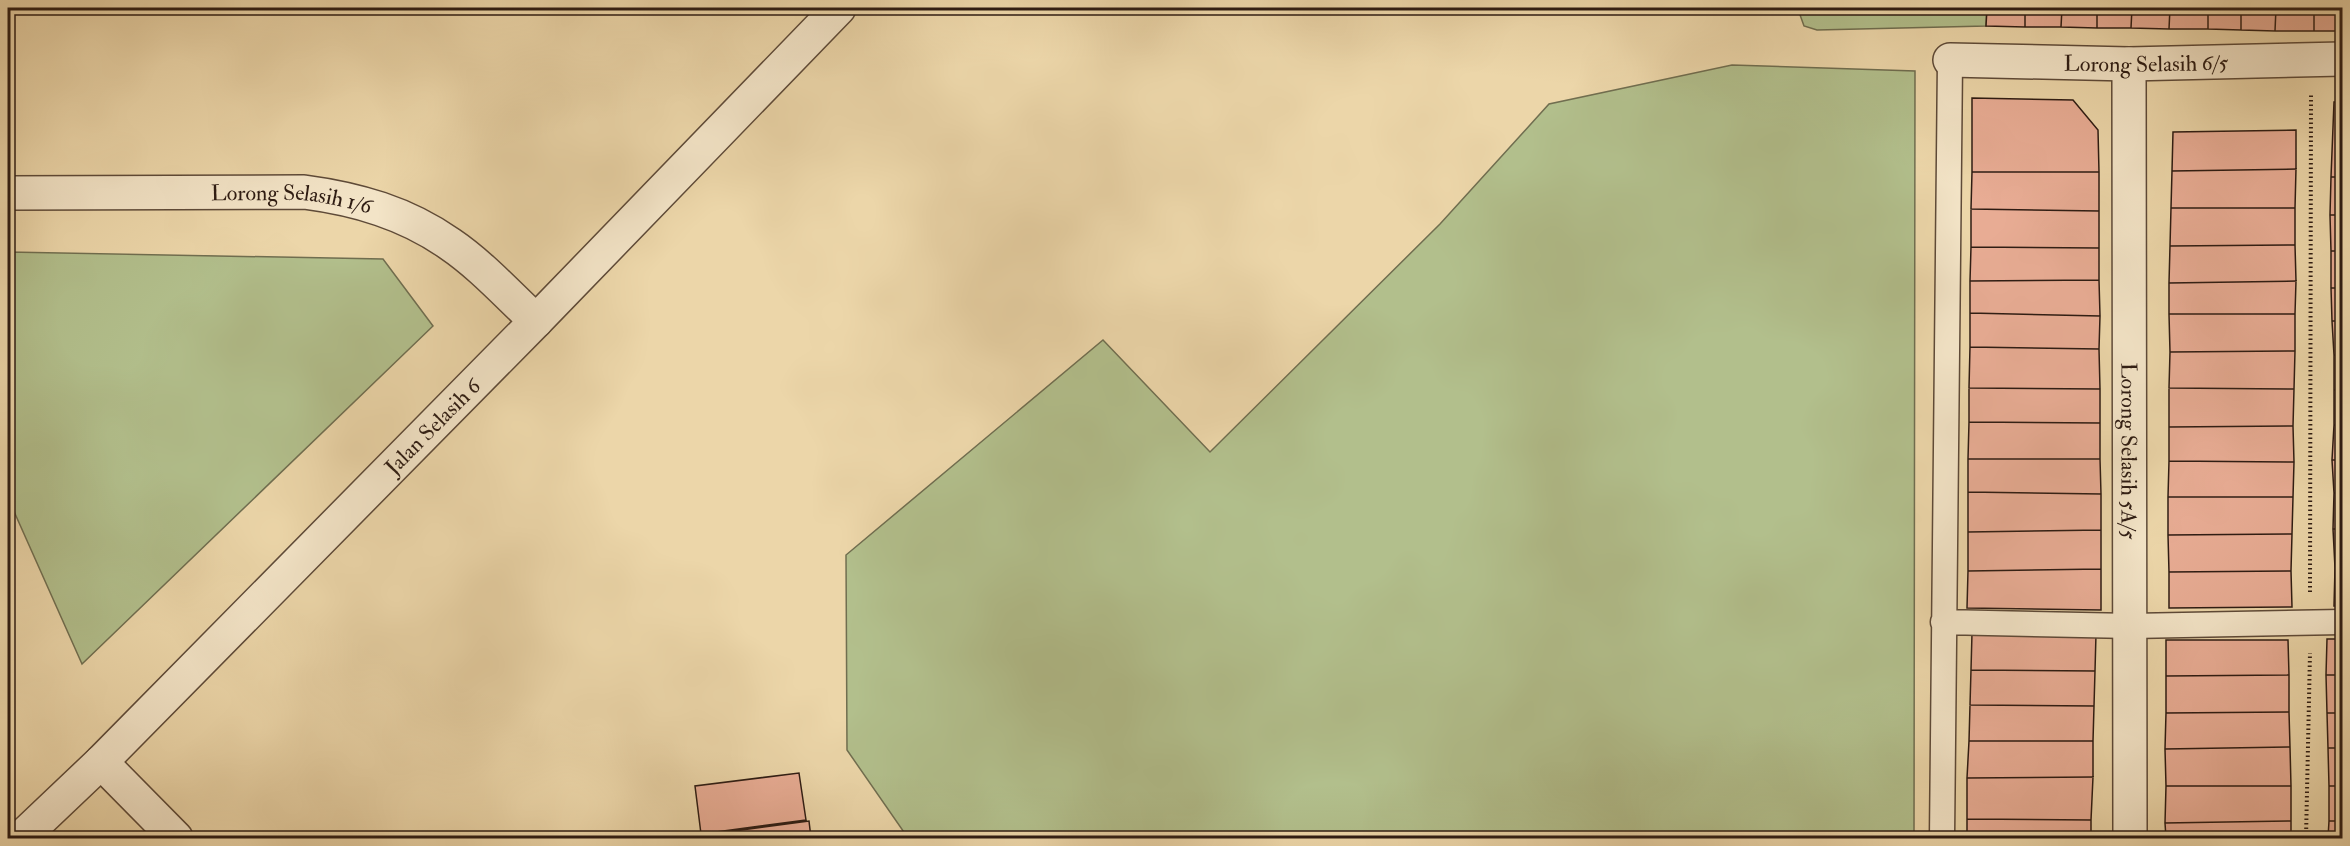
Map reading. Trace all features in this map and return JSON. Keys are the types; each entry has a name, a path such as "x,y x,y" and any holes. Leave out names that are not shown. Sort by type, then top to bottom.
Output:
{"street":[{"name":"Jalan Selasih 6","path":"21,838 101,762 536,321 839,8"},
{"name":"Lorong Selasih 6/5","path":"1950,60 2129,64 2327,59"},
{"name":"Lorong Selasih 5A/5","path":"2129,64 2130,838"},
{"name":"Lorong Selasih 1/6","path":"8,193 304,192 346,197 400,215 451,244 536,321"},
{"path":"101,762 176,838"}],"lane":[{"path":"1942,838 1950,60"},
{"path":"1943,622 2131,626 2343,622"}],"path":[{"path":"2306,838 2310,621 2327,59"}],"green space":[{"path":"1801,8 1987,8 1986,26 1817,30 1804,26 1799,12"},
{"path":"1732,65 1915,71 1914,838 908,838 847,750 846,555 1103,340 1210,452 1440,224 1549,104"},
{"path":"8,252 383,259 433,326 82,664 8,498"}],"building":[{"path":"1987,8 2025,8 2025,27 1986,26"},
{"path":"2025,8 2062,8 2061,27 2025,27"},
{"path":"2062,8 2097,8 2097,28 2061,27"},
{"path":"2097,8 2132,8 2131,28 2097,28"},
{"path":"2132,8 2170,8 2169,29 2131,28"},
{"path":"2170,8 2208,8 2208,29 2169,29"},
{"path":"2208,8 2241,8 2241,30 2208,29"},
{"path":"2241,8 2276,8 2275,31 2241,30"},
{"path":"2276,8 2314,8 2314,31 2275,31"},
{"path":"2314,8 2342,8 2342,31 2314,31"},
{"path":"1972,98 2073,100 2098,130 2099,172 1972,172"},
{"path":"2334,102 2342,102 2342,177 2331,177"},
{"path":"2296,130 2296,169 2172,171 2173,132"},
{"path":"2296,169 2295,208 2171,208 2172,171"},
{"path":"1972,172 2099,172 2099,211 1971,209"},
{"path":"2331,177 2342,177 2342,215 2330,215"},
{"path":"2171,208 2295,208 2295,245 2170,246"},
{"path":"1971,209 2099,211 2099,248 1971,247"},
{"path":"2330,215 2342,215 2342,251 2331,251"},
{"path":"2295,245 2296,281 2169,283 2170,246"},
{"path":"1971,247 2099,248 2099,280 1970,281"},
{"path":"2331,251 2342,251 2342,288 2331,288"},
{"path":"2099,280 2100,316 1970,313 1970,281"},
{"path":"2296,281 2295,314 2169,314 2169,283"},
{"path":"2331,288 2342,288 2342,321 2332,321"},
{"path":"1970,313 2100,316 2099,349 1970,347"},
{"path":"2169,314 2295,314 2295,351 2170,352"},
{"path":"2332,321 2342,321 2342,355 2334,355"},
{"path":"1970,347 2099,349 2100,389 1969,388"},
{"path":"2295,351 2294,389 2169,388 2170,352"},
{"path":"2334,355 2342,355 2342,390 2334,390"},
{"path":"1969,388 2100,389 2100,423 1969,422"},
{"path":"2169,388 2294,389 2293,426 2169,427"},
{"path":"2334,390 2342,390 2342,425 2334,425"},
{"path":"1969,422 2100,423 2100,459 1968,459"},
{"path":"2334,425 2342,425 2342,460 2332,460"},
{"path":"2293,426 2294,462 2169,461 2169,427"},
{"path":"1968,459 2100,459 2101,494 1968,492"},
{"path":"2332,460 2342,460 2342,493 2334,493"},
{"path":"2169,461 2294,462 2293,497 2168,497"},
{"path":"1968,492 2101,494 2101,530 1968,532"},
{"path":"2334,493 2342,493 2342,529 2333,529"},
{"path":"2168,497 2293,497 2292,534 2168,535"},
{"path":"2333,529 2342,529 2342,568 2335,568"},
{"path":"2101,530 2101,569 1968,571 1968,532"},
{"path":"2292,534 2291,571 2169,572 2168,535"},
{"path":"2335,568 2342,568 2342,606 2334,606"},
{"path":"2101,569 2101,610 1967,608 1968,571"},
{"path":"2291,571 2292,607 2169,608 2169,572"},
{"path":"1972,633 2096,634 2095,671 1971,670"},
{"path":"2327,639 2342,639 2342,675 2326,675"},
{"path":"2166,640 2288,640 2289,675 2166,676"},
{"path":"1971,670 2095,671 2094,706 1970,705"},
{"path":"2289,675 2289,712 2166,713 2166,676"},
{"path":"2326,675 2342,675 2342,713 2327,713"},
{"path":"1970,705 2094,706 2093,741 1969,741"},
{"path":"2289,712 2290,747 2165,749 2166,713"},
{"path":"2327,713 2342,713 2342,748 2328,748"},
{"path":"1969,741 2093,741 2093,777 1967,778"},
{"path":"2290,747 2291,786 2166,786 2165,749"},
{"path":"2328,748 2342,748 2342,786 2329,786"},
{"path":"799,773 806,820 701,834 695,786"},
{"path":"2093,777 2091,820 1967,819 1967,778"},
{"path":"2166,786 2291,786 2291,821 2165,823"},
{"path":"2329,786 2342,786 2342,821 2329,821"},
{"path":"1967,819 2091,820 2091,838 1967,838"},
{"path":"809,821 811,838 705,838 705,835"},
{"path":"2291,821 2291,838 2166,838 2165,823"},
{"path":"2329,821 2342,821 2342,838 2328,838"}]}
